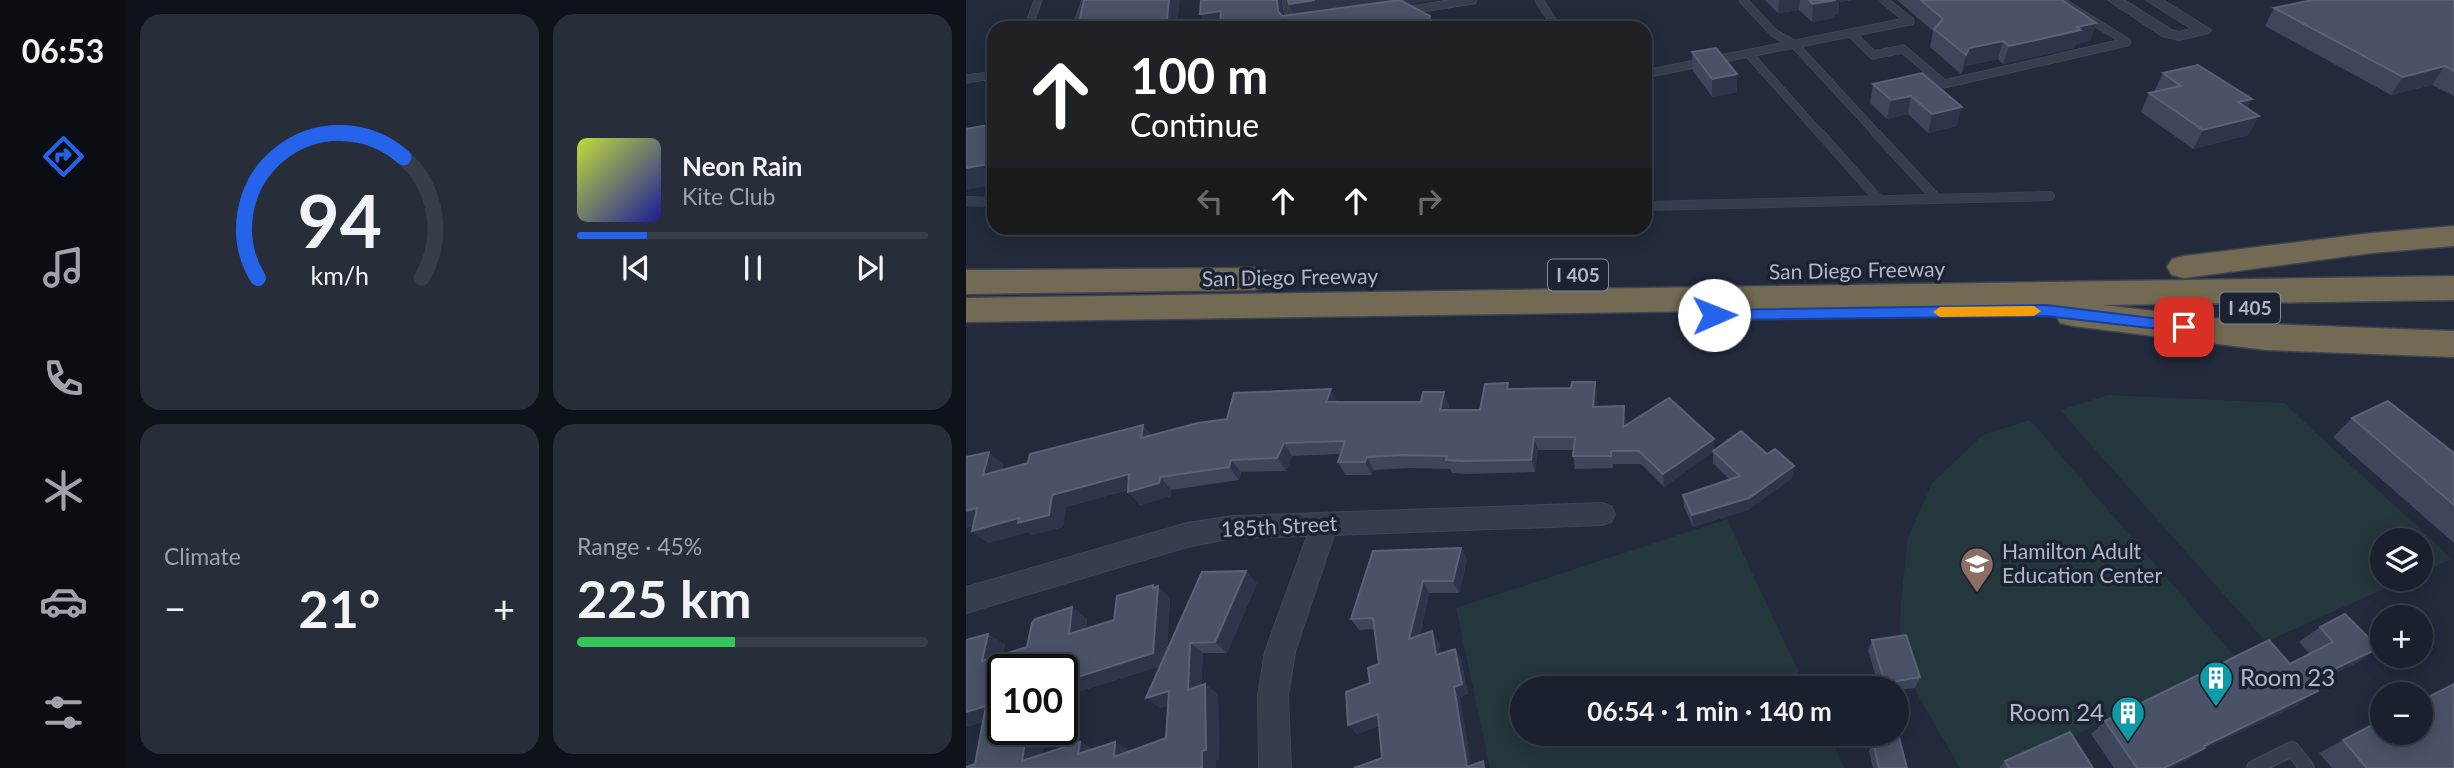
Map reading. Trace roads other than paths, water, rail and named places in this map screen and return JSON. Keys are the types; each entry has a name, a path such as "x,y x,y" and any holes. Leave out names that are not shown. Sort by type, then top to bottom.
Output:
{"highway":[{"path":"2184,267 2372,243 2454,236"},
{"name":"San Diego Freeway","path":"967,290 2454,262"},
{"path":"967,290 2454,288"},
{"name":"San Diego Freeway","path":"966,325 2454,305"},
{"path":"2046,310 2266,337 2454,344"}],"street":[{"path":"2115,0 2167,33 2179,36 2204,30 2153,0"},
{"name":"185th Street","path":"966,600 1187,535 1233,527 1602,514"},
{"path":"1275,768 1273,696 1280,652 1325,523"}],"lane":[{"path":"1030,21 1038,0"},
{"path":"1078,21 1086,0"},
{"path":"1286,0 1290,21"},
{"path":"1391,13 1473,0"},
{"path":"1539,0 1552,21"},
{"path":"1744,0 1773,33 1795,45 1937,199"},
{"path":"1652,73 1910,21 1884,0"},
{"path":"1851,33 1873,55 1903,50 1944,84 2127,42 2059,0"},
{"path":"1748,53 1879,200"},
{"path":"966,79 987,76"},
{"path":"1652,206 2050,196"},
{"path":"966,201 987,202"},
{"path":"2254,768 2292,749 2307,768"}],"place":[{"name":"Hamilton Adult Education Center","path":"1977,594"},
{"name":"Room 23","path":"2216,708"},
{"name":"Room 24","path":"2128,743"}]}
